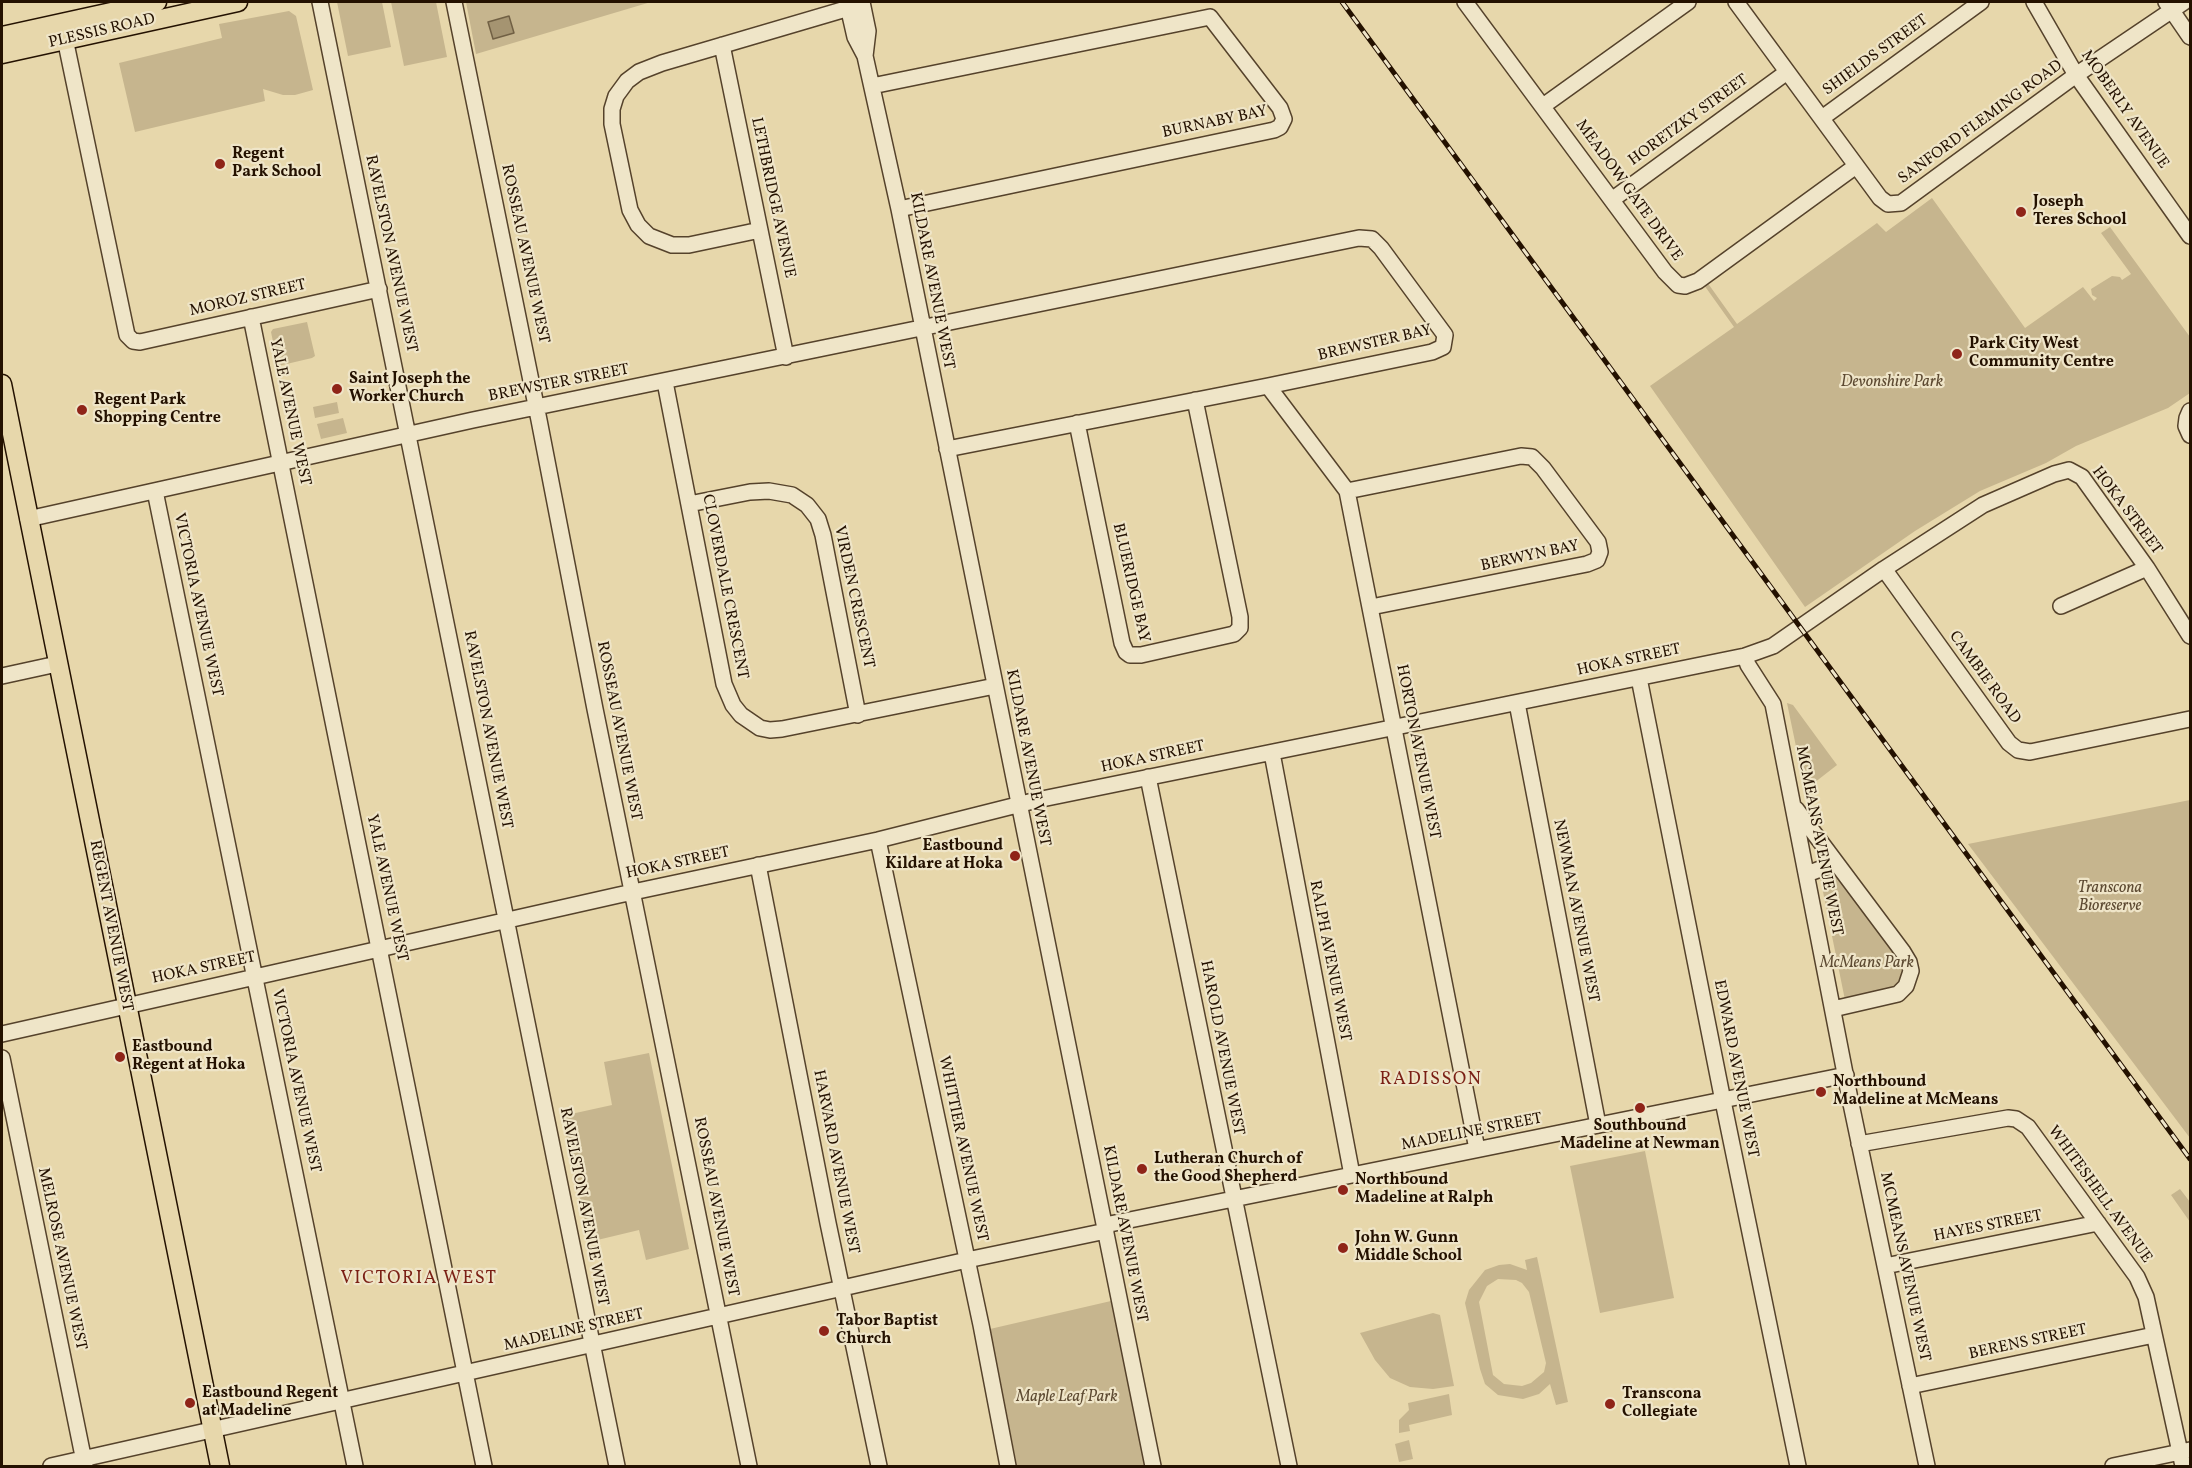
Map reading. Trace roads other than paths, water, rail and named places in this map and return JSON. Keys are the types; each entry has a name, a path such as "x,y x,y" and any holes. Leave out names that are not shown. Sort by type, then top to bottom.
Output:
{"main road":[{"name":"PLESSIS ROAD","path":"2,54 157,2"},
{"name":"PLESSIS ROAD","path":"2,36 64,32 238,2"},
{"name":"REGENT AVENUE WEST","path":"2,384 220,1467"}],"street":[{"name":"RAVELSTON AVENUE WEST","path":"321,2 617,1467"},
{"name":"ROSSEAU AVENUE WEST","path":"454,2 749,1467"},
{"name":"MEADOW GATE DRIVE","path":"1465,2 1665,272 1678,285 1685,286 1698,280 1856,166"},
{"path":"1543,106 1688,2"},
{"name":"SANFORD FLEMING ROAD","path":"1736,2 1880,198 1888,204 1901,203 2173,4"},
{"name":"SHIELDS STREET","path":"1822,118 1981,2"},
{"name":"MOBERLY AVENUE","path":"2034,2 2076,75 2190,236"},
{"path":"760,230 689,245 672,245 650,236 638,225 630,210 615,141 612,109 616,96 627,81 639,72 662,63 853,4"},
{"name":"KILDARE AVENUE WEST","path":"853,4 855,37 865,56 899,209 1153,1467"},
{"path":"2173,4 2190,38"},
{"name":"BURNABY BAY","path":"872,86 1210,17 1280,108 1284,118 1280,127 1274,130 899,209"},
{"name":"MOROZ STREET","path":"64,32 127,335 134,341 140,342 379,289"},
{"name":"LETHBRIDGE AVENUE","path":"722,45 786,357"},
{"name":"HORETZKY STREET","path":"1612,199 1787,72"},
{"name":"BREWSTER BAY","path":"922,329 1359,238 1372,238 1445,335 1443,347 1432,352 947,449"},
{"name":"YALE AVENUE WEST","path":"251,317 484,1467"},
{"name":"BREWSTER STREET","path":"28,519 536,407 922,329"},
{"name":"CLOVERDALE CRESCENT","path":"665,382 724,684 733,705 741,715 760,728 770,730 858,715 995,686"},
{"name":"HORTON AVENUE WEST","path":"1268,386 1347,491 1477,1149"},
{"name":"BLUERIDGE BAY","path":"1077,423 1122,643 1130,655 1141,655 1226,637 1234,634 1240,628 1240,617 1195,400"},
{"path":"2190,411 2186,426 2190,435"},
{"name":"BERWYN BAY","path":"1347,491 1521,456 1532,457 1543,468 1598,542 1600,552 1597,560 1587,564 1371,608"},
{"name":"HOKA STREET","path":"2,1034 633,892 879,840 1148,777 1745,656 1773,646 1884,569 1983,505 2054,474 2069,470 2082,477 2147,568 2190,636"},
{"name":"VIRDEN CRESCENT","path":"690,504 768,490 792,495 807,505 818,519 823,535 858,715"},
{"name":"VICTORIA AVENUE WEST","path":"155,491 355,1467"},
{"path":"2061,606 2147,568"},
{"name":"CAMBIE ROAD","path":"1884,569 2009,743 2018,750 2030,752 2190,720"},
{"name":"MCMEANS AVENUE WEST","path":"1745,656 1748,665 1773,704 1859,1144 1927,1467"},
{"path":"2,676 57,664"},
{"name":"EDWARD AVENUE WEST","path":"1639,678 1798,1467"},
{"name":"NEWMAN AVENUE WEST","path":"1517,703 1598,1125"},
{"name":"RALPH AVENUE WEST","path":"1272,753 1352,1175"},
{"name":"HAROLD AVENUE WEST","path":"1148,777 1289,1467"},
{"path":"1793,804 1903,952 1911,971 1906,986 1898,994 1833,1009"},
{"name":"WHITTIER AVENUE WEST","path":"879,840 1008,1467"},
{"path":"1807,874 1836,863"},
{"name":"HARVARD AVENUE WEST","path":"758,865 828,1223 879,1467"},
{"name":"MELROSE AVENUE WEST","path":"2,1058 84,1463"},
{"name":"MADELINE STREET","path":"51,1467 84,1463 212,1429 466,1374 1234,1199 1846,1075"},
{"name":"WHITESHELL AVENUE","path":"1859,1144 1999,1119 2016,1119 2028,1127 2137,1277 2146,1297 2184,1456"},
{"name":"HAYES STREET","path":"1885,1266 2098,1223"},
{"name":"BERENS STREET","path":"1910,1386 2154,1335"},
{"path":"2113,1467 2184,1456"}],"railway":[{"path":"1342,2 2190,1159"}],"place":[{"name":"Regent Park School","path":"220,164"},
{"name":"Joseph Teres School","path":"2021,212"},
{"name":"Park City West Community Centre","path":"1957,354"},
{"name":"Saint Joseph the Worker Church","path":"337,389"},
{"name":"Regent Park Shopping Centre","path":"82,410"},
{"name":"Eastbound Kildare at Hoka","path":"1015,856"},
{"name":"Eastbound Regent at Hoka","path":"120,1057"},
{"name":"Northbound Madeline at McMeans","path":"1821,1092"},
{"name":"Southbound Madeline at Newman","path":"1640,1108"},
{"name":"Lutheran Church of the Good Shepherd","path":"1142,1169"},
{"name":"Northbound Madeline at Ralph","path":"1343,1190"},
{"name":"John W. Gunn Middle School","path":"1343,1248"},
{"name":"Tabor Baptist Church","path":"824,1331"},
{"name":"Eastbound Regent at Madeline","path":"190,1403"},
{"name":"Transcona Collegiate","path":"1610,1404"}],"district":[{"name":"RADISSON","path":"1431,1081"},
{"name":"VICTORIA WEST","path":"419,1280"}],"park label":[{"name":"Devonshire Park","path":"1892,383"},
{"name":"Transcona Bioreserve","path":"2110,898"},
{"name":"McMeans Park","path":"1867,964"},
{"name":"Maple Leaf Park","path":"1067,1398"}]}
